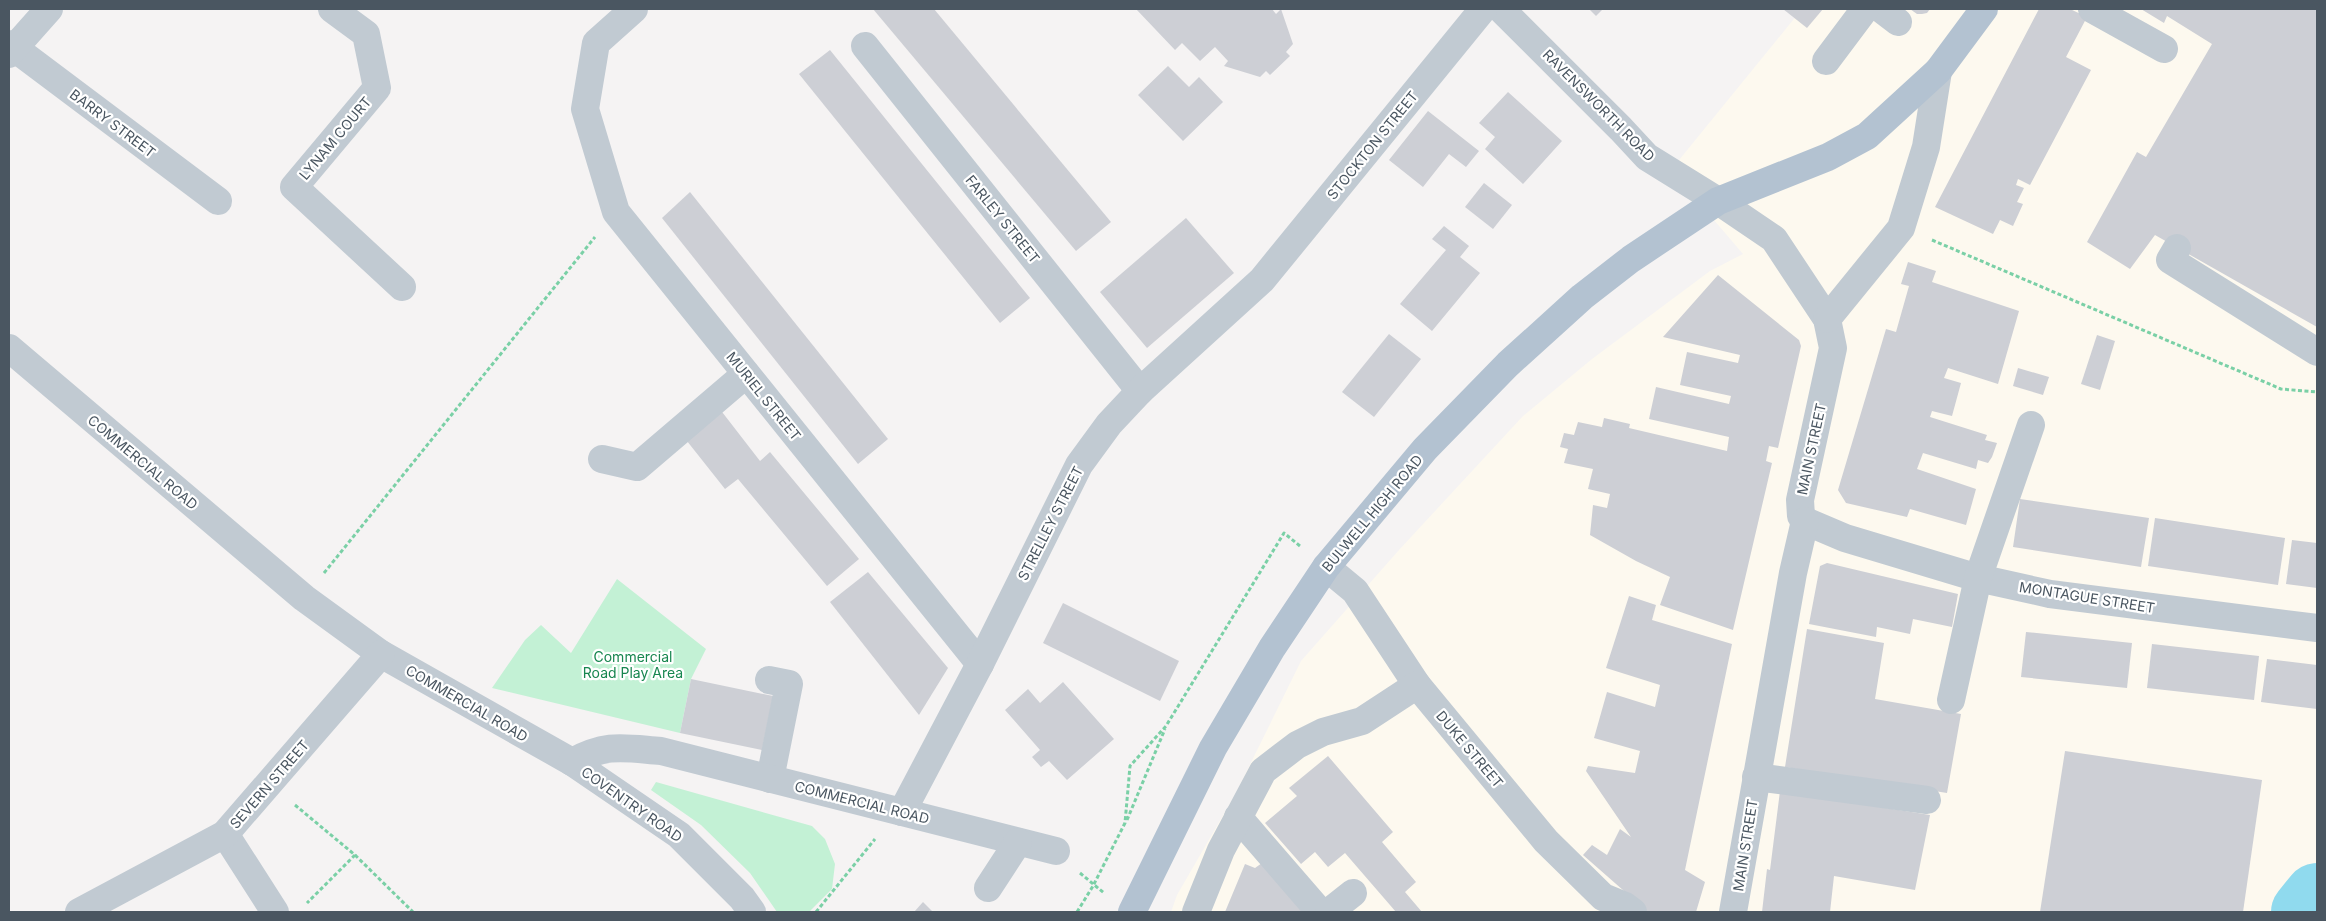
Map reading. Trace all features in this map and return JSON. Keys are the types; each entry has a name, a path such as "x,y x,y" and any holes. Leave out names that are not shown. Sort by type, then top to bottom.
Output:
{"main road":[{"path":"1718,201 1828,157 1867,136 1938,71 1984,9"},
{"name":"BULWELL HIGH ROAD","path":"1132,912 1213,748 1272,648 1326,567 1426,448 1508,364 1582,297 1624,265 1718,201"}],"street":[{"path":"10,49 49,9"},
{"name":"LYNAM COURT","path":"332,9 366,34 376,88 294,187 402,287"},
{"name":"MURIEL STREET","path":"634,9 596,42 585,109 616,212 980,664"},
{"name":"STOCKTON STREET","path":"1262,280 1483,9"},
{"name":"RAVENSWORTH ROAD","path":"1501,9 1647,157 1718,201 1774,239 1827,319"},
{"path":"1826,61 1865,9"},
{"path":"2092,9 2164,49"},
{"name":"FARLEY STREET","path":"865,46 1140,391"},
{"name":"BARRY STREET","path":"10,49 218,201"},
{"path":"1827,319 1901,228 1926,147 1938,71"},
{"path":"2177,248 2170,260 2317,352"},
{"name":"STRELLEY STREET","path":"900,812 980,664 1079,465 1110,424 1140,391 1262,280"},
{"name":"MAIN STREET","path":"1733,912 1793,573 1805,521 1801,516 1800,500 1833,348 1827,319"},
{"name":"COMMERCIAL ROAD","path":"9,348 304,598 380,654 572,762 592,751 612,748 661,751 1056,851"},
{"path":"602,459 637,467 746,374"},
{"path":"1951,700 1978,578 2031,425"},
{"name":"MONTAGUE STREET","path":"1805,521 1845,538 1978,578 2050,594 2091,601 2317,628"},
{"name":"DUKE STREET","path":"1326,567 1356,591 1417,686 1546,841 1603,897 1626,906 1633,912"},
{"name":"SEVERN STREET","path":"79,912 225,834 380,654"},
{"path":"769,680 789,684 770,779"},
{"path":"1196,912 1221,850 1263,771 1297,745 1324,732 1362,721 1417,686"},
{"name":"COVENTRY ROAD","path":"572,762 679,835 742,898 752,912"},
{"path":"1756,777 1927,800"},
{"path":"1238,817 1320,912"},
{"path":"225,834 276,912"},
{"path":"988,888 1018,842"},
{"path":"1329,912 1352,893"}],"path":[{"path":"304,598 616,212"},
{"path":"1901,228 2281,389 2317,392"},
{"path":"1077,912 1093,886 1125,823 1166,726 1284,533 1326,567"},
{"path":"1125,823 1130,766 1166,726"},
{"path":"270,784 355,855 413,912"},
{"path":"816,912 900,812"},
{"path":"304,906 355,855"}],"shaded area":[{"path":"1802,9 2317,9 2317,912 1171,912 1177,895 1236,793 1301,661 1399,550 1523,416 1592,359 1710,271 1743,254 1696,199 1675,165"}],"green space":[{"name":"Commercial Road Play Area","path":"617,579 706,649 691,679 680,733 492,688 525,640 541,625 571,653"},
{"path":"656,782 812,826 825,839 835,864 832,889 809,912 777,912 750,873 701,825 651,790"}],"building":[{"path":"873,9 934,9 1111,222 1076,251"},
{"path":"1136,9 1272,9 1276,14 1281,9 1293,44 1286,52 1290,56 1270,75 1266,71 1260,77 1224,66 1228,61 1215,47 1200,61 1182,43 1175,50"},
{"path":"1589,9 1603,9 1596,16"},
{"path":"1783,9 1823,9 1807,28"},
{"path":"1910,9 1930,9 1927,13 1917,14"},
{"path":"2039,9 2070,9 2087,17 2066,57 2091,70 2030,185 2018,179 2016,185 2024,188 2017,202 2023,204 2013,226 2000,220 1993,234 1935,207"},
{"path":"2141,9 2317,9 2317,327 2155,235 2130,269 2087,242 2137,152 2146,157 2212,44 2167,16 2164,23"},
{"path":"830,50 1030,298 1000,323 799,74"},
{"path":"1168,66 1189,87 1199,77 1223,102 1183,141 1138,95"},
{"path":"1508,92 1562,141 1523,184 1485,149 1495,137 1479,123"},
{"path":"1428,111 1479,151 1466,167 1449,154 1423,187 1389,160"},
{"path":"1484,183 1512,205 1493,229 1465,207"},
{"path":"690,192 888,439 858,464 662,218"},
{"path":"1186,218 1234,273 1147,348 1100,292"},
{"path":"1444,226 1469,246 1460,257 1480,273 1432,331 1400,304 1446,250 1432,239"},
{"path":"1908,262 1936,271 1932,282 2019,311 1998,384 1948,368 1944,378 1961,383 1952,416 1932,411 1930,417 1987,435 1985,440 1997,443 1992,457 1988,463 1978,460 1976,469 1923,453 1917,469 1976,489 1966,525 1910,509 1907,517 1846,503 1838,490 1886,329 1896,332 1909,286 1901,284"},
{"path":"1718,275 1799,340 1801,346 1778,448 1769,446 1766,461 1772,463 1733,630 1660,605 1670,577 1636,561 1590,535 1593,505 1607,508 1610,494 1588,489 1593,469 1564,463 1568,449 1560,447 1564,433 1574,435 1578,422 1602,427 1604,418 1630,424 1629,428 1727,451 1729,437 1649,419 1656,387 1729,404 1731,396 1680,385 1687,352 1738,363 1740,355 1663,337"},
{"path":"1389,334 1421,359 1374,417 1342,392"},
{"path":"2097,335 2115,341 2100,390 2081,384"},
{"path":"2018,368 2049,377 2043,395 2013,386"},
{"path":"719,408 760,461 770,452 859,559 827,586 738,479 725,489 683,436"},
{"path":"2020,499 2149,518 2141,567 2013,547"},
{"path":"2155,518 2285,538 2278,585 2148,566"},
{"path":"2292,540 2317,543 2317,588 2286,584"},
{"path":"1827,563 1958,594 1952,627 1913,619 1910,634 1877,627 1876,637 1809,624 1820,566"},
{"path":"868,572 948,668 919,715 830,602"},
{"path":"1629,596 1656,605 1652,620 1732,644 1685,870 1705,882 1696,912 1648,912 1583,855 1592,845 1607,855 1620,829 1631,837 1586,771 1588,766 1635,773 1640,751 1594,738 1607,692 1655,707 1660,685 1606,668"},
{"path":"1063,603 1179,661 1160,701 1043,643"},
{"path":"1807,629 1884,643 1875,699 1961,714 1947,793 1785,767"},
{"path":"2026,632 2132,643 2127,688 2021,677"},
{"path":"2152,644 2259,656 2254,700 2147,688"},
{"path":"2267,659 2317,665 2317,709 2261,702"},
{"path":"691,679 773,696 762,750 680,733"},
{"path":"1063,682 1114,739 1067,780 1049,761 1041,767 1032,757 1040,750 1005,710 1028,689 1040,703"},
{"path":"2065,751 2262,780 2243,912 2040,912"},
{"path":"1328,756 1393,832 1382,842 1416,882 1405,892 1422,912 1396,912 1345,853 1328,867 1315,852 1301,864 1265,823 1297,796 1289,788"},
{"path":"1780,791 1930,815 1915,890 1834,876 1830,912 1762,912 1767,869 1770,870"},
{"path":"1262,863 1306,912 1225,912 1245,864 1255,868"},
{"path":"923,902 933,912 914,912"}],"waterway":[{"path":"2304,912 2317,896"}]}
